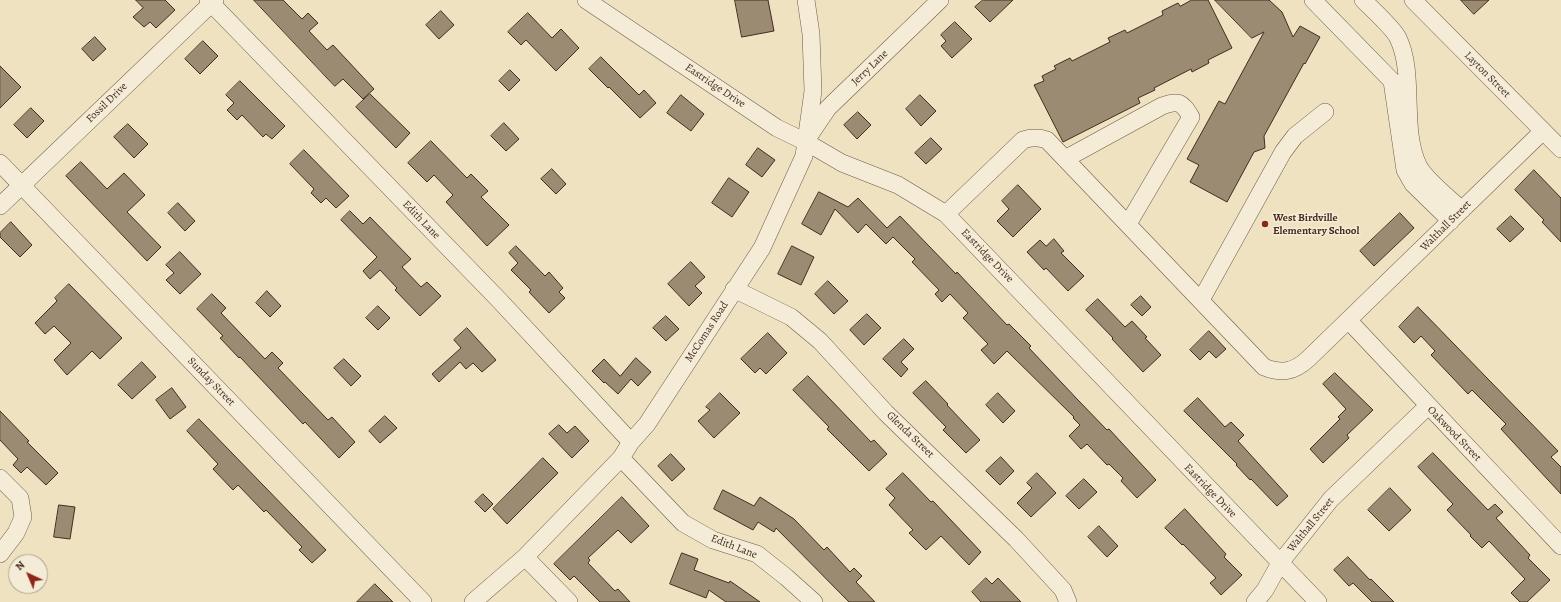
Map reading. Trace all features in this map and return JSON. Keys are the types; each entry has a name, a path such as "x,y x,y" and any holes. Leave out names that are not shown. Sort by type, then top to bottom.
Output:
{"street":[{"name":"Eastridge Drive","path":"586,0 777,128 842,162 898,185 946,214 1318,602"},
{"name":"McComas Road","path":"473,602 525,558 621,458 631,442 647,424 762,248 804,156 813,91 811,34 806,0"},
{"name":"Jerry Lane","path":"806,142 828,108 940,0"},
{"path":"1313,0 1392,81 1404,170 1413,184 1456,216"},
{"path":"1363,0 1397,36 1401,45 1406,72 1413,153 1420,168 1435,185 1456,216"},
{"name":"Layton Street","path":"1413,0 1561,149"},
{"name":"Fossil Drive","path":"0,206 211,1"},
{"name":"Edith Lane","path":"211,1 500,301 631,442"},
{"path":"1065,159 1162,106 1174,102 1184,106 1191,118 1128,224"},
{"path":"1201,300 1283,152 1295,136 1325,112"},
{"name":"Walthall Street","path":"946,214 1023,140 1035,137 1047,140 1264,367 1273,371 1283,372 1301,366 1543,131"},
{"name":"Sunday Street","path":"0,163 423,602"},
{"name":"Glenda Street","path":"734,289 791,317 820,342 886,413 1016,539 1063,590 1068,602"},
{"name":"Oakwood Street","path":"1349,321 1561,546"},
{"name":"Walthall Street","path":"1255,602 1265,590 1280,563 1331,500 1428,406"},
{"name":"Edith Lane","path":"621,458 684,523 714,540 757,554 814,602"},
{"path":"0,478 20,498 23,517 16,533 0,554"},
{"path":"525,558 569,602"}],"building":[{"path":"136,0 165,0 175,10 156,28 150,22 144,27 133,17 143,8"},
{"path":"254,0 283,0 302,19 308,13 318,23 309,31 327,50 333,45 374,89 363,99 343,79 335,86"},
{"path":"735,0 768,0 774,31 742,37"},
{"path":"983,0 1013,0 990,22 975,7"},
{"path":"1192,0 1208,0 1232,48 1208,60 1209,63 1192,72 1191,69 1154,88 1155,90 1138,98 1140,103 1063,142 1034,85 1044,81 1042,76 1056,69 1054,66 1070,58 1072,61 1110,42 1108,38 1125,30 1127,33 1163,15 1162,11 1178,3 1180,6"},
{"path":"1215,0 1269,0 1282,12 1293,37 1300,26 1320,37 1264,136 1265,148 1254,152 1227,202 1190,182 1199,165 1187,159 1219,101 1225,104 1264,32 1252,38"},
{"path":"1461,0 1489,0 1474,14"},
{"path":"441,11 454,25 439,39 426,25"},
{"path":"528,13 552,38 561,29 579,48 556,71 526,40 521,45 508,32"},
{"path":"955,22 972,39 952,58 941,46 946,41 941,35"},
{"path":"95,37 106,49 93,61 82,49"},
{"path":"203,41 218,56 200,74 185,59"},
{"path":"601,57 639,95 644,90 656,103 640,118 589,69"},
{"path":"0,66 21,87 0,108"},
{"path":"510,70 520,80 509,91 499,81"},
{"path":"240,81 285,126 272,139 266,134 263,137 242,115 237,120 227,110 234,103 226,95"},
{"path":"370,94 410,133 396,148 356,107"},
{"path":"681,95 704,114 691,131 667,113"},
{"path":"920,95 936,111 921,126 906,109"},
{"path":"31,108 44,121 27,138 14,125"},
{"path":"858,112 871,125 857,139 844,125"},
{"path":"504,123 519,139 506,151 491,136"},
{"path":"128,124 148,144 134,158 114,137"},
{"path":"931,138 942,149 926,164 915,153"},
{"path":"431,141 467,178 471,174 488,191 481,197 509,225 487,246 446,202 453,195 434,175 427,182 408,163"},
{"path":"758,148 775,160 762,177 746,165"},
{"path":"304,150 349,196 336,208 326,198 321,203 311,193 314,189 290,164"},
{"path":"81,162 107,189 124,173 145,195 127,212 161,247 147,261 66,176"},
{"path":"552,169 566,184 556,194 541,179"},
{"path":"1534,170 1561,198 1561,242 1542,222 1544,220 1515,190"},
{"path":"729,178 749,192 732,217 712,203"},
{"path":"1018,185 1041,209 1013,237 997,221 1009,209 1002,201"},
{"path":"819,192 848,207 858,198 887,228 900,216 956,274 957,272 1007,325 1009,324 1031,346 1029,348 1107,430 1109,429 1156,480 1137,498 1121,481 1123,478 1109,464 1107,465 1087,444 1081,449 1069,436 1080,425 1073,418 1074,417 1007,351 994,364 981,350 988,344 963,318 968,313 950,294 942,302 935,294 939,290 912,262 915,259 893,237 886,244 866,224 858,233 835,209 821,235 802,224"},
{"path":"178,203 195,221 185,231 168,213"},
{"path":"350,211 363,224 370,217 411,259 402,267 421,287 427,282 441,296 420,316 395,290 397,288 380,270 370,279 363,271 377,257 341,220"},
{"path":"1400,213 1414,228 1374,266 1360,251"},
{"path":"1511,216 1524,229 1510,242 1497,229"},
{"path":"11,222 32,245 20,257 0,237 0,233"},
{"path":"1054,239 1064,251 1061,253 1084,276 1068,291 1046,268 1044,270 1027,252 1040,240 1046,246"},
{"path":"516,246 545,276 549,272 563,288 559,292 565,298 549,313 529,292 531,290 511,270 518,263 509,253"},
{"path":"792,246 814,257 801,285 778,274"},
{"path":"180,252 201,274 180,294 166,280 174,273 166,265"},
{"path":"691,262 705,277 695,286 702,293 689,306 668,284"},
{"path":"828,281 848,301 834,314 815,294"},
{"path":"69,284 122,338 100,359 92,351 67,375 54,360 71,343 54,326 45,334 35,323 57,301 55,298"},
{"path":"267,291 281,306 270,317 256,303"},
{"path":"212,294 226,308 221,313 265,359 272,352 283,363 278,368 328,420 332,417 355,442 339,458 305,422 303,424 240,357 239,358 220,338 223,336 197,309"},
{"path":"1141,296 1151,307 1142,316 1131,305"},
{"path":"1098,299 1125,327 1132,321 1161,355 1143,372 1086,310"},
{"path":"378,306 390,318 378,330 366,318"},
{"path":"1418,307 1558,451 1551,457 1561,467 1561,494 1501,429 1506,424 1472,390 1468,394 1431,355 1435,351 1421,336 1414,343 1399,327"},
{"path":"867,314 881,328 864,345 850,330"},
{"path":"666,316 679,329 666,341 653,328"},
{"path":"467,328 496,360 482,372 473,363 466,369 460,362 439,382 432,374 461,348 454,340"},
{"path":"1209,331 1226,349 1216,358 1209,351 1200,360 1190,350"},
{"path":"768,333 787,353 766,374 760,368 755,373 741,359"},
{"path":"904,339 914,349 901,362 908,369 901,377 883,359"},
{"path":"636,358 651,372 638,386 631,379 618,394 592,371 604,359 620,376"},
{"path":"344,359 361,376 351,386 334,368"},
{"path":"142,362 156,377 132,399 118,385"},
{"path":"1335,373 1373,410 1347,435 1349,438 1323,463 1310,449 1340,419 1338,417 1346,409 1323,384"},
{"path":"808,376 871,442 874,440 887,454 869,471 827,429 829,427 793,390"},
{"path":"926,381 980,440 966,453 943,430 946,427 913,393"},
{"path":"172,388 186,407 170,419 156,400"},
{"path":"720,393 740,413 714,438 698,421 710,410 706,407"},
{"path":"998,393 1015,411 1003,423 986,405"},
{"path":"1198,398 1225,427 1231,422 1244,435 1238,441 1288,496 1277,506 1184,411"},
{"path":"0,411 29,441 27,442 58,473 46,485 27,467 21,473 13,465 18,459 0,440"},
{"path":"385,416 397,428 380,443 369,431"},
{"path":"199,419 326,550 312,563 299,550 302,547 266,510 264,512 238,485 233,490 213,469 218,464 187,431"},
{"path":"559,425 567,433 575,426 589,441 572,458 549,434"},
{"path":"1433,453 1488,510 1495,504 1503,512 1496,518 1530,555 1528,558 1550,580 1527,602 1520,602 1511,593 1525,579 1489,541 1482,548 1470,536 1471,535 1447,510 1453,504 1418,467"},
{"path":"671,454 685,469 672,481 658,466"},
{"path":"1001,457 1014,471 1000,485 986,471"},
{"path":"543,458 558,473 507,524 493,509"},
{"path":"903,473 931,502 933,501 981,552 969,565 941,536 926,550 909,533 913,530 889,505 895,498 886,489"},
{"path":"1037,473 1056,493 1031,517 1017,503 1032,488 1027,483"},
{"path":"1084,479 1097,492 1079,509 1066,496"},
{"path":"1390,488 1411,510 1389,531 1368,510"},
{"path":"723,490 754,506 760,497 794,519 824,550 827,547 850,572 854,568 862,576 856,582 875,602 849,602 776,528 774,532 758,522 753,530 714,509"},
{"path":"483,494 493,504 485,512 475,502"},
{"path":"622,497 649,526 631,543 618,530 588,558 590,560 588,563 615,591 618,589 630,602 600,602 574,576 570,580 554,564"},
{"path":"59,505 75,507 70,539 54,537"},
{"path":"1185,509 1226,554 1224,557 1242,575 1221,595 1210,583 1216,578 1165,528"},
{"path":"1099,526 1118,546 1107,557 1088,537"},
{"path":"682,553 698,559 694,570 729,583 730,581 760,602 726,602 709,590 706,598 670,584"},
{"path":"1348,557 1394,602 1372,602 1353,583 1349,586 1334,570"},
{"path":"986,578 992,584 998,578 1021,602 981,602 972,592"},
{"path":"375,584 393,602 357,602"}],"place":[{"name":"West Birdville Elementary School","path":"1265,224"}]}
